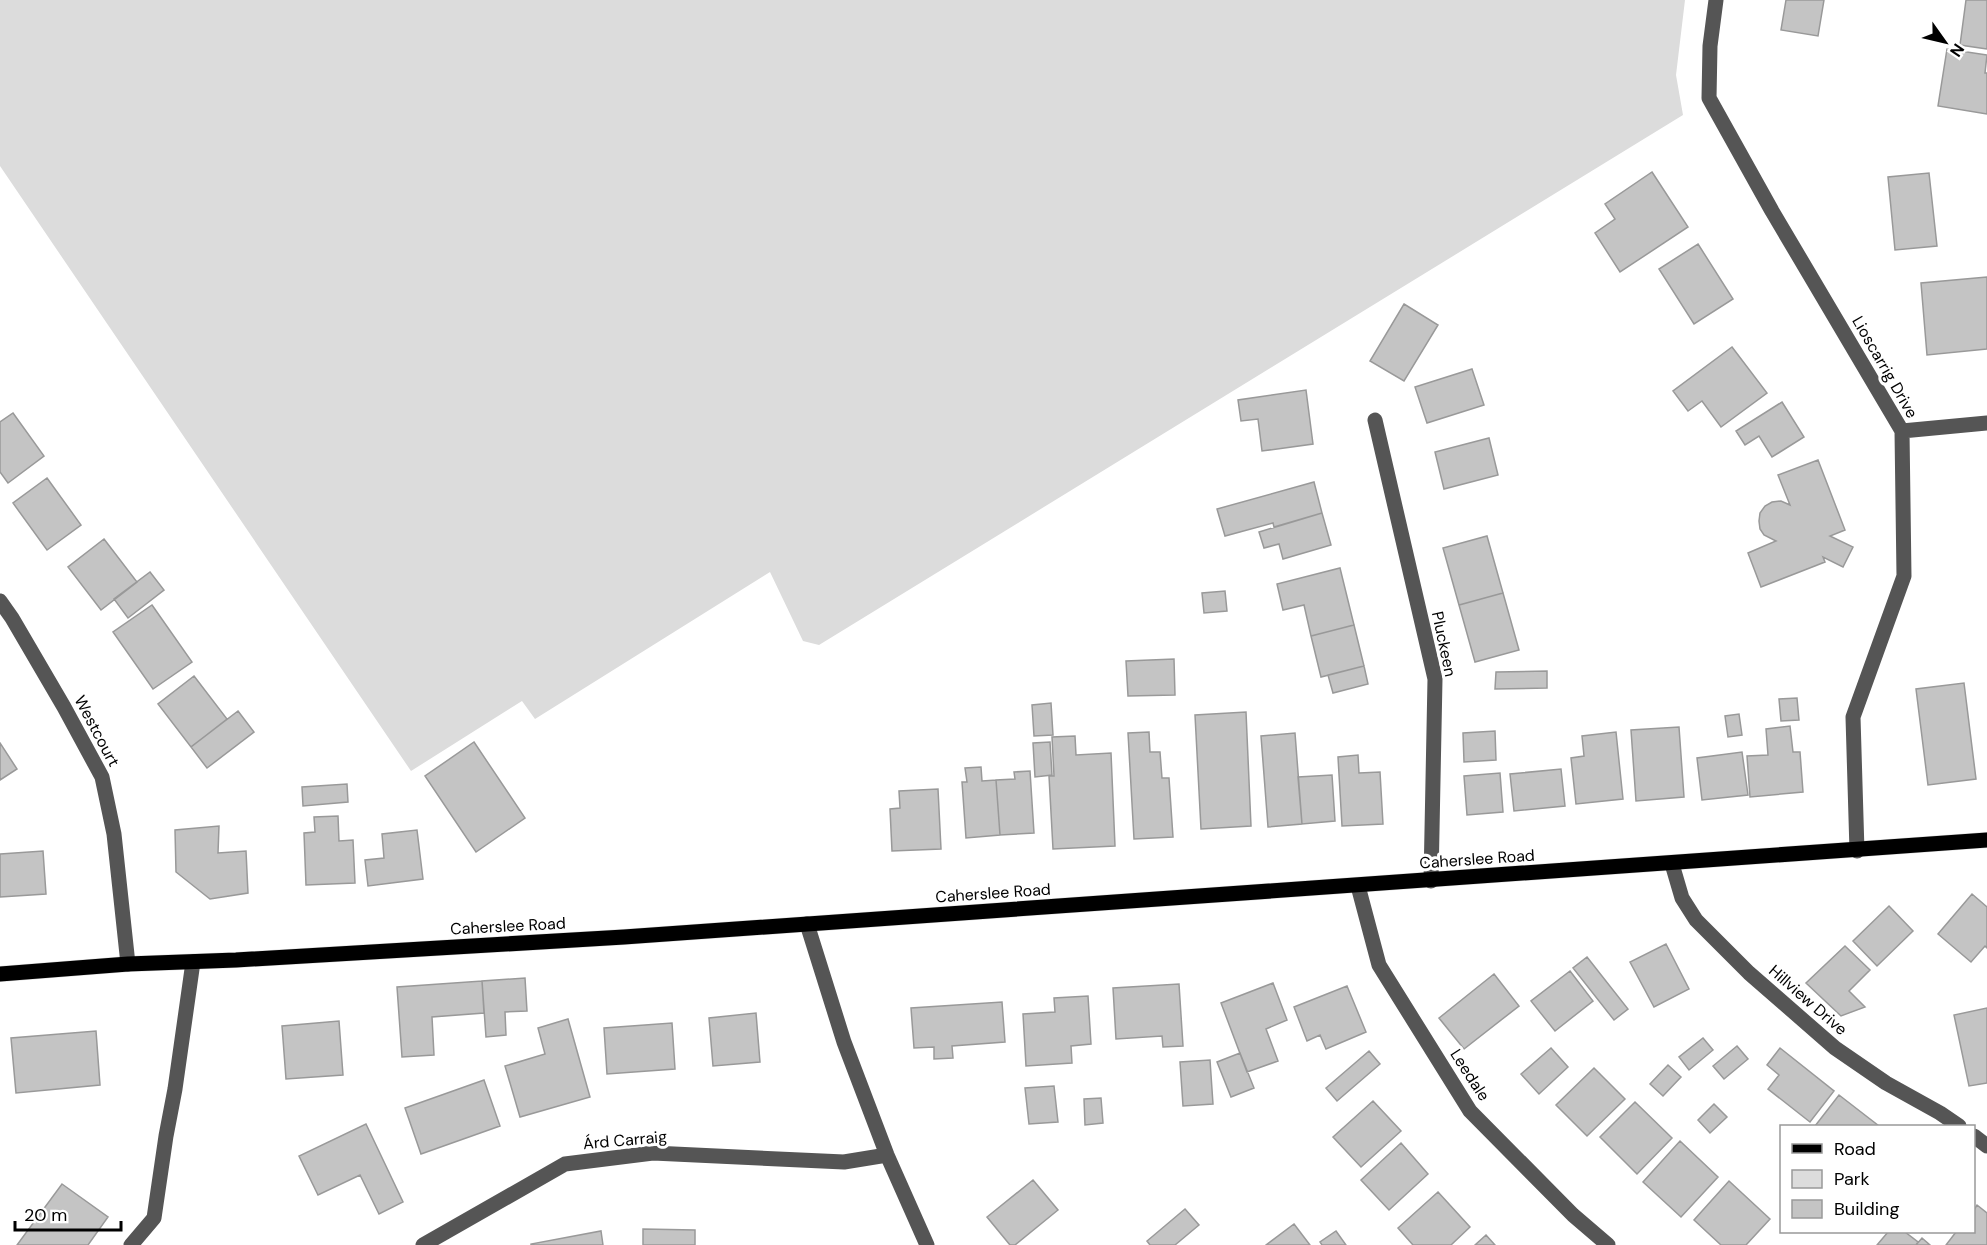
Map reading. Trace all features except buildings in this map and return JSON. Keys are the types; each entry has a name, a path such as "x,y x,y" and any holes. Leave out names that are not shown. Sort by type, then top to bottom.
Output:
{"main road":[{"name":"Caherslee Road","path":"0,974 128,964 613,938 1987,840"}],"street":[{"name":"Lioscarrig Drive","path":"1716,0 1710,46 1709,98 1902,431 1904,576 1853,717 1857,851"},
{"name":"Pluckeen","path":"1375,420 1435,679 1431,881"},
{"path":"1902,431 1987,423"},
{"name":"Westcourt","path":"0,601 59,697 102,777 114,834 128,964"},
{"name":"Hillview Drive","path":"1672,864 1682,898 1696,920 1749,974 1835,1048 1886,1083 1958,1125"},
{"name":"Leedale","path":"1358,886 1379,965 1470,1110 1573,1215 1608,1245"},
{"path":"807,924 844,1042 887,1155 927,1245"},
{"path":"131,1245 154,1218 193,962"},
{"path":"1975,1137 1987,1146"},
{"name":"Árd Carraig","path":"423,1245 565,1164 653,1153 844,1162 887,1155"}],"green space":[{"path":"0,0 1685,0 1676,75 1683,115 819,645 803,641 770,572 535,719 522,701 411,771 0,166"}]}
